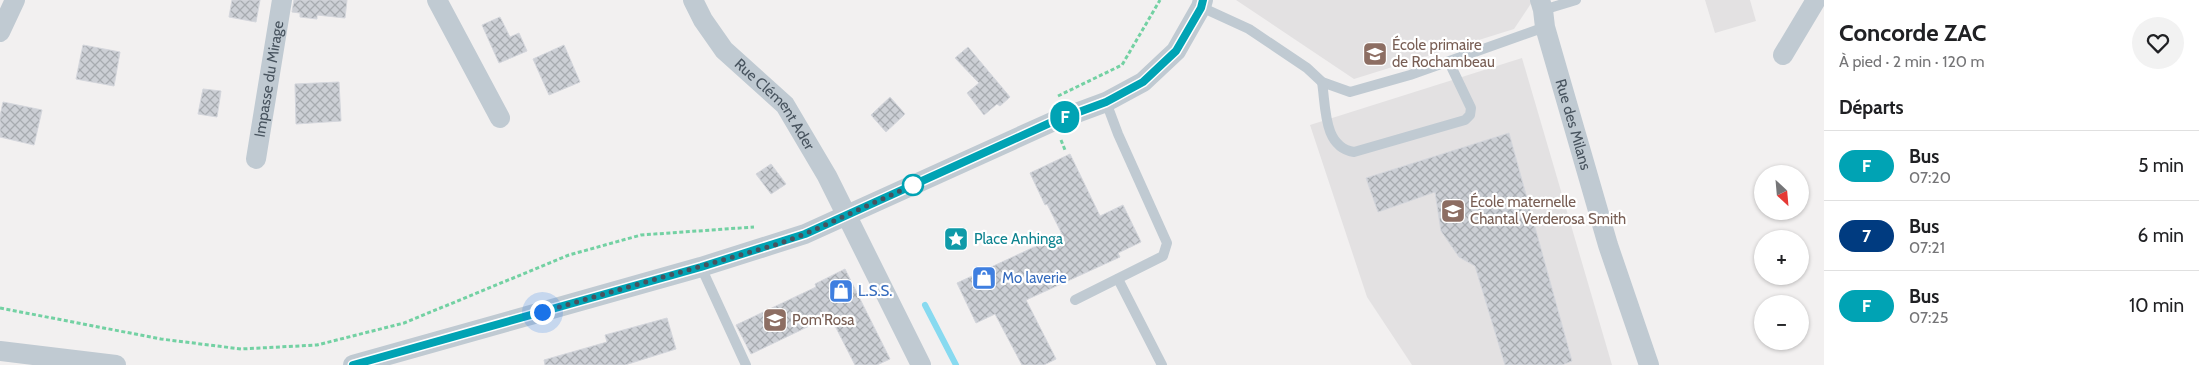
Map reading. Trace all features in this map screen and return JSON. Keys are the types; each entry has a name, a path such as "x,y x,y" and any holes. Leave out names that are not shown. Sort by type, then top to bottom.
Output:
{"street":[{"path":"0,32 16,0"},
{"name":"Impasse du Mirage","path":"256,159 282,0"},
{"path":"437,0 500,118"},
{"name":"Rue Clément Ader","path":"693,0 703,20 724,50 785,105 827,176 921,365"},
{"path":"1783,55 1816,0"},
{"path":"359,365 778,244 846,216 1052,122 1106,102 1143,82 1176,51 1202,4"},
{"name":"Rue des Milans","path":"1543,12 1608,245 1649,365"},
{"path":"0,351 116,365"}],"lane":[{"path":"1202,4 1249,29 1307,68 1322,82 1350,92 1449,62 1543,12 1576,0"},
{"path":"1322,82 1330,134 1336,145 1354,152 1465,120 1470,115 1471,108 1449,62"},
{"path":"1075,300 1163,256 1167,243 1118,134 1106,102"},
{"path":"701,267 746,365"},
{"path":"1118,279 1162,365"}],"path":[{"path":"1052,99 1122,65 1160,0"},
{"path":"0,308 161,340 241,349 317,345 404,323 569,255 641,235 757,227"}],"shaded area":[{"name":"École primaire de Rochambeau","path":"1236,0 1531,0 1532,2 1514,29 1354,79"},
{"path":"1705,0 1750,0 1756,21 1715,33"},
{"name":"École maternelle Chantal Verderosa Smith","path":"1522,58 1612,365 1412,365 1367,297 1310,125"}],"building":[{"path":"232,0 260,0 256,22 229,17"},
{"path":"294,0 347,0 345,18 317,15 317,19 300,17 300,13 292,12"},
{"path":"500,17 510,37 519,33 527,51 499,63 482,25"},
{"path":"83,45 120,52 114,86 76,79"},
{"path":"564,45 580,82 549,95 533,59"},
{"path":"968,47 1010,97 1000,106 997,104 984,115 967,93 979,83 955,58"},
{"path":"339,82 341,121 296,124 295,84"},
{"path":"203,89 221,91 217,117 198,114"},
{"path":"890,97 905,114 886,132 871,115"},
{"path":"3,102 42,110 34,145 0,137 0,116"},
{"path":"1509,133 1572,361 1562,365 1505,365 1475,266 1459,257 1441,231 1435,192 1378,212 1366,178"},
{"path":"1070,154 1100,216 1123,205 1141,242 1118,253 1120,257 1026,300 1056,359 1044,365 1022,365 995,314 976,323 957,283 1062,234 1047,204 1045,205 1030,173"},
{"path":"771,164 786,184 771,194 756,174"},
{"path":"845,269 890,359 877,365 855,365 830,316 751,354 736,325 816,287 815,284"},
{"path":"667,318 676,349 625,365 545,365 544,360 607,342 605,335"}],"waterway":[{"path":"925,305 956,365"}],"bus line":[{"name":"F","path":"353,365 701,267 805,234 1052,122 1106,102 1143,82 1176,51 1201,8 1203,0"}],"place":[{"name":"École primaire de Rochambeau","path":"1375,54"},
{"name":"École maternelle Chantal Verderosa Smith","path":"1453,211"},
{"name":"Place Anhinga","path":"956,239"},
{"name":"Mo laverie","path":"984,278"},
{"name":"L.S.S.","path":"841,291"},
{"name":"Pom'Rosa","path":"775,320"}],"route":[{"path":"542,312 778,244 805,234 913,185"}]}
